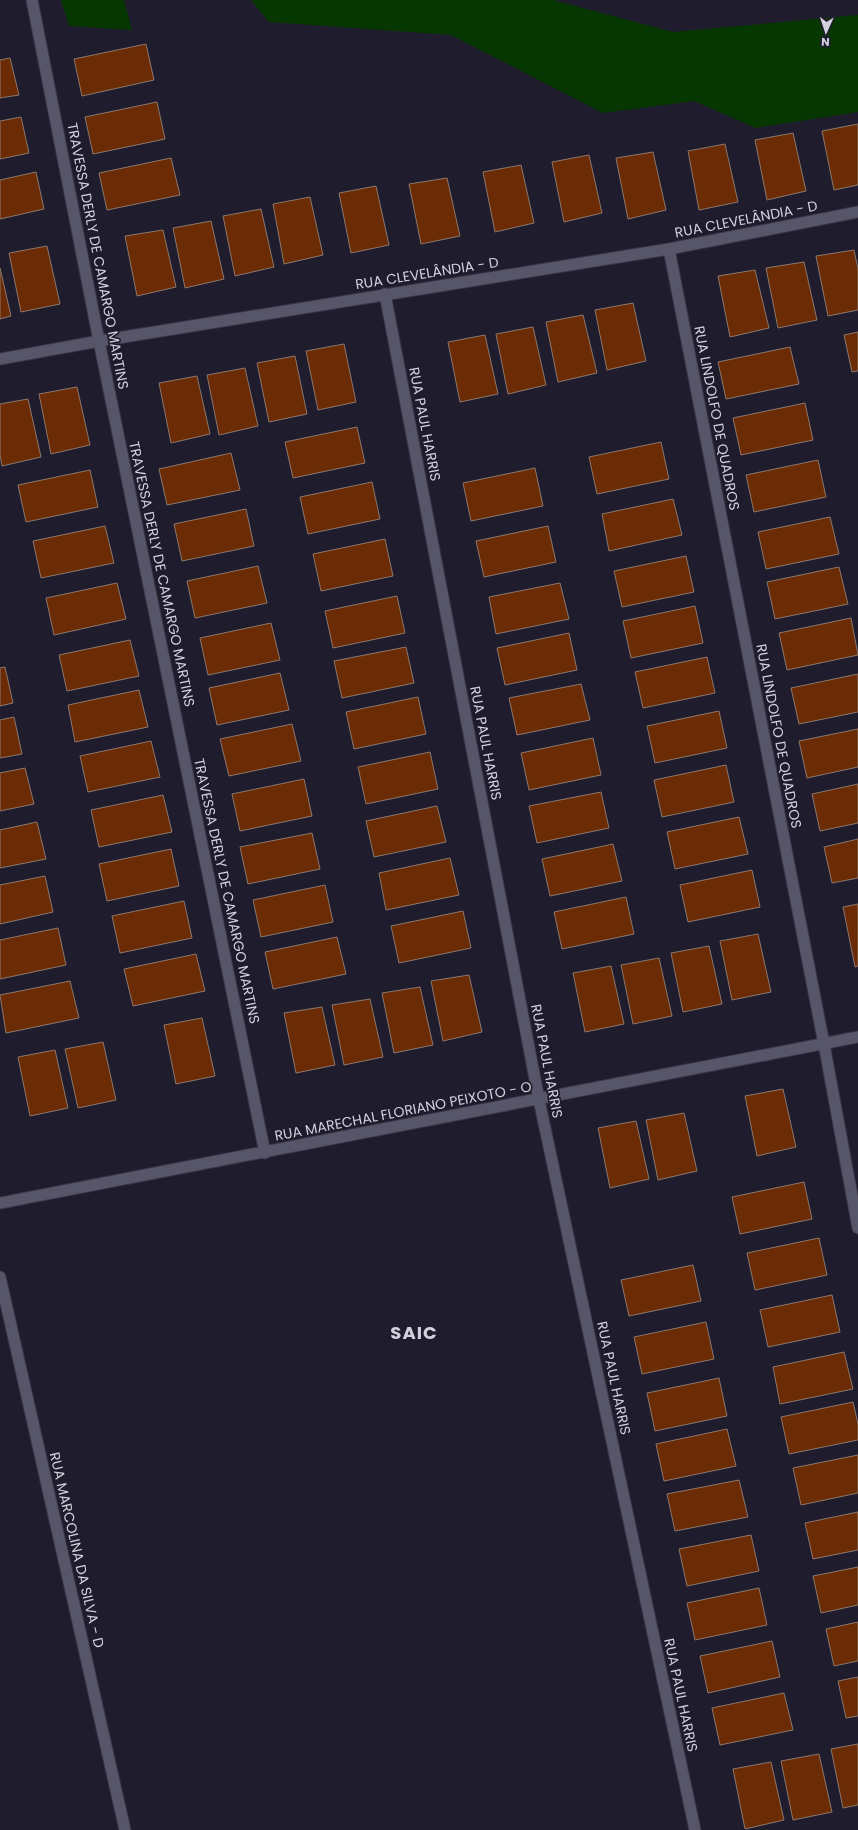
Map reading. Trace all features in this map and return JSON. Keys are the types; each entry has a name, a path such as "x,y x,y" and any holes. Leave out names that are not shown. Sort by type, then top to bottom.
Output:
{"street":[{"name":"TRAVESSA DERLY DE CAMARGO MARTINS","path":"32,0 99,341 265,1153"},
{"name":"RUA CLEVELÂNDIA - D","path":"0,359 99,341 669,249 858,212"},
{"name":"RUA LINDOLFO DE QUADROS","path":"669,249 824,1044 858,1228"},
{"name":"RUA PAUL HARRIS","path":"385,294 539,1100 695,1830"},
{"name":"RUA MARECHAL FLORIANO PEIXOTO - O","path":"0,1203 858,1038"},
{"name":"RUA MARCOLINA DA SILVA - D","path":"0,1277 125,1830"}],"green space":[{"path":"61,0 124,0 132,30 69,26"},
{"path":"251,0 553,0 673,32 858,15 858,112 756,128 694,101 603,113 451,35 269,22"}],"building":[{"path":"146,44 154,80 82,96 74,59"},
{"path":"10,58 19,95 0,98 0,60"},
{"path":"157,102 165,139 93,154 85,117"},
{"path":"21,117 29,153 0,159 0,121"},
{"path":"858,124 858,185 834,190 822,131"},
{"path":"793,133 806,191 767,200 755,140"},
{"path":"725,144 738,202 699,210 688,151"},
{"path":"653,152 666,210 628,219 616,158"},
{"path":"589,155 602,213 564,222 552,162"},
{"path":"171,158 180,195 107,210 99,173"},
{"path":"521,165 534,223 495,232 483,172"},
{"path":"36,172 44,209 0,219 0,180"},
{"path":"447,178 460,236 421,244 409,184"},
{"path":"376,186 389,245 351,253 339,193"},
{"path":"310,197 323,255 284,264 273,204"},
{"path":"261,209 274,267 235,276 223,216"},
{"path":"211,221 224,279 185,288 173,228"},
{"path":"163,230 176,287 137,296 125,236"},
{"path":"47,246 60,304 21,312 9,253"},
{"path":"854,250 858,269 858,310 828,316 816,256"},
{"path":"804,262 817,320 778,328 766,268"},
{"path":"0,268 11,316 0,319"},
{"path":"755,270 769,328 730,337 718,276"},
{"path":"633,303 646,361 607,370 595,310"},
{"path":"583,315 597,373 558,382 546,322"},
{"path":"533,327 546,385 508,394 496,334"},
{"path":"858,332 858,371 852,372 844,335"},
{"path":"485,335 498,394 460,402 448,342"},
{"path":"344,344 356,402 318,410 306,351"},
{"path":"790,347 799,384 726,399 718,362"},
{"path":"295,356 307,414 269,422 257,363"},
{"path":"245,368 258,426 219,435 207,375"},
{"path":"197,376 210,434 171,443 159,383"},
{"path":"77,387 90,445 51,454 39,394"},
{"path":"28,399 41,457 2,466 0,455 0,404"},
{"path":"805,403 813,440 741,455 733,418"},
{"path":"357,427 365,463 293,478 285,442"},
{"path":"661,442 669,479 597,494 589,457"},
{"path":"231,453 240,490 167,505 159,469"},
{"path":"818,460 826,497 754,512 746,475"},
{"path":"535,468 543,506 471,521 463,483"},
{"path":"90,470 98,507 26,522 18,485"},
{"path":"372,482 380,519 308,534 300,497"},
{"path":"673,499 682,535 609,551 602,514"},
{"path":"246,509 254,546 182,561 174,524"},
{"path":"830,517 839,554 766,569 758,532"},
{"path":"105,526 114,563 41,578 33,541"},
{"path":"548,526 556,562 484,577 476,541"},
{"path":"385,539 393,576 321,591 313,554"},
{"path":"686,556 694,592 622,607 614,571"},
{"path":"258,566 267,603 195,618 187,581"},
{"path":"839,567 848,604 775,619 767,582"},
{"path":"117,583 126,619 54,635 46,598"},
{"path":"560,583 569,619 496,634 489,597"},
{"path":"397,596 405,633 333,648 325,611"},
{"path":"695,606 703,643 631,658 623,621"},
{"path":"851,618 858,655 787,670 779,633"},
{"path":"271,623 280,660 208,675 200,638"},
{"path":"569,633 577,670 505,685 497,648"},
{"path":"130,640 139,676 67,691 59,655"},
{"path":"406,647 414,683 342,698 334,661"},
{"path":"707,657 715,693 643,708 635,672"},
{"path":"5,667 13,703 0,706 0,668"},
{"path":"280,673 289,710 217,725 209,688"},
{"path":"858,674 858,712 799,724 791,688"},
{"path":"581,684 590,720 517,735 509,698"},
{"path":"139,690 148,727 75,742 68,705"},
{"path":"418,697 426,734 354,749 346,712"},
{"path":"719,711 727,748 655,763 647,726"},
{"path":"14,717 22,754 0,758 0,720"},
{"path":"292,724 301,761 229,776 220,739"},
{"path":"858,729 858,767 807,778 799,741"},
{"path":"593,738 601,775 529,790 521,753"},
{"path":"151,741 160,777 88,792 80,756"},
{"path":"430,752 438,789 366,804 358,767"},
{"path":"726,765 734,802 662,817 654,780"},
{"path":"25,768 34,804 0,811 0,773"},
{"path":"304,779 312,816 240,831 232,794"},
{"path":"858,784 858,823 820,831 812,794"},
{"path":"601,792 609,828 537,843 529,806"},
{"path":"163,795 172,832 99,847 91,810"},
{"path":"437,806 446,842 374,857 366,821"},
{"path":"739,817 748,854 675,869 667,832"},
{"path":"37,822 46,859 0,868 0,830"},
{"path":"312,833 320,869 248,884 240,847"},
{"path":"858,839 858,878 832,883 824,847"},
{"path":"613,844 622,881 550,896 542,859"},
{"path":"171,849 179,886 107,901 99,864"},
{"path":"450,858 459,895 386,910 379,873"},
{"path":"752,870 760,907 688,922 680,885"},
{"path":"45,876 53,912 0,924 0,885"},
{"path":"325,885 333,922 261,937 253,900"},
{"path":"626,897 634,934 562,949 554,912"},
{"path":"184,901 192,938 120,953 112,916"},
{"path":"858,904 858,966 855,967 843,907"},
{"path":"463,911 471,948 399,963 391,926"},
{"path":"58,928 66,965 0,979 0,940"},
{"path":"758,934 771,992 732,1000 720,941"},
{"path":"337,937 346,974 273,989 265,952"},
{"path":"709,946 722,1004 683,1012 671,953"},
{"path":"196,954 205,991 133,1006 124,969"},
{"path":"659,958 672,1016 633,1024 621,965"},
{"path":"611,966 624,1024 585,1032 573,973"},
{"path":"469,975 482,1032 443,1041 431,981"},
{"path":"70,981 79,1018 6,1033 0,995"},
{"path":"420,987 433,1045 394,1053 382,993"},
{"path":"370,999 383,1057 344,1065 332,1005"},
{"path":"322,1007 335,1065 296,1073 284,1013"},
{"path":"202,1018 215,1076 176,1084 164,1025"},
{"path":"103,1042 116,1100 78,1108 65,1049"},
{"path":"55,1050 68,1108 30,1116 18,1057"},
{"path":"783,1089 796,1147 757,1156 745,1096"},
{"path":"684,1113 697,1171 658,1180 646,1120"},
{"path":"636,1121 649,1179 610,1188 598,1128"},
{"path":"804,1182 812,1219 740,1234 732,1197"},
{"path":"819,1238 827,1275 755,1290 747,1253"},
{"path":"693,1265 701,1301 629,1316 621,1280"},
{"path":"832,1295 840,1332 768,1347 760,1310"},
{"path":"706,1322 714,1359 642,1374 634,1337"},
{"path":"844,1352 853,1389 780,1404 773,1367"},
{"path":"719,1378 727,1416 655,1431 647,1393"},
{"path":"853,1402 858,1424 858,1440 789,1454 781,1417"},
{"path":"727,1429 736,1466 664,1481 656,1444"},
{"path":"858,1455 858,1493 801,1505 793,1468"},
{"path":"739,1480 748,1517 675,1531 667,1494"},
{"path":"858,1512 858,1550 813,1559 805,1523"},
{"path":"751,1535 759,1571 687,1586 679,1549"},
{"path":"858,1567 858,1605 821,1613 813,1576"},
{"path":"759,1588 767,1625 695,1640 687,1603"},
{"path":"858,1622 858,1661 834,1666 826,1629"},
{"path":"772,1641 780,1677 708,1693 700,1656"},
{"path":"858,1677 858,1716 846,1718 838,1681"},
{"path":"784,1693 793,1730 720,1745 712,1708"},
{"path":"858,1744 858,1805 843,1808 831,1749"},
{"path":"819,1754 832,1812 793,1820 781,1761"},
{"path":"771,1762 784,1820 745,1829 733,1769"}],"district":[{"name":"SAIC","path":"414,1333"}]}
